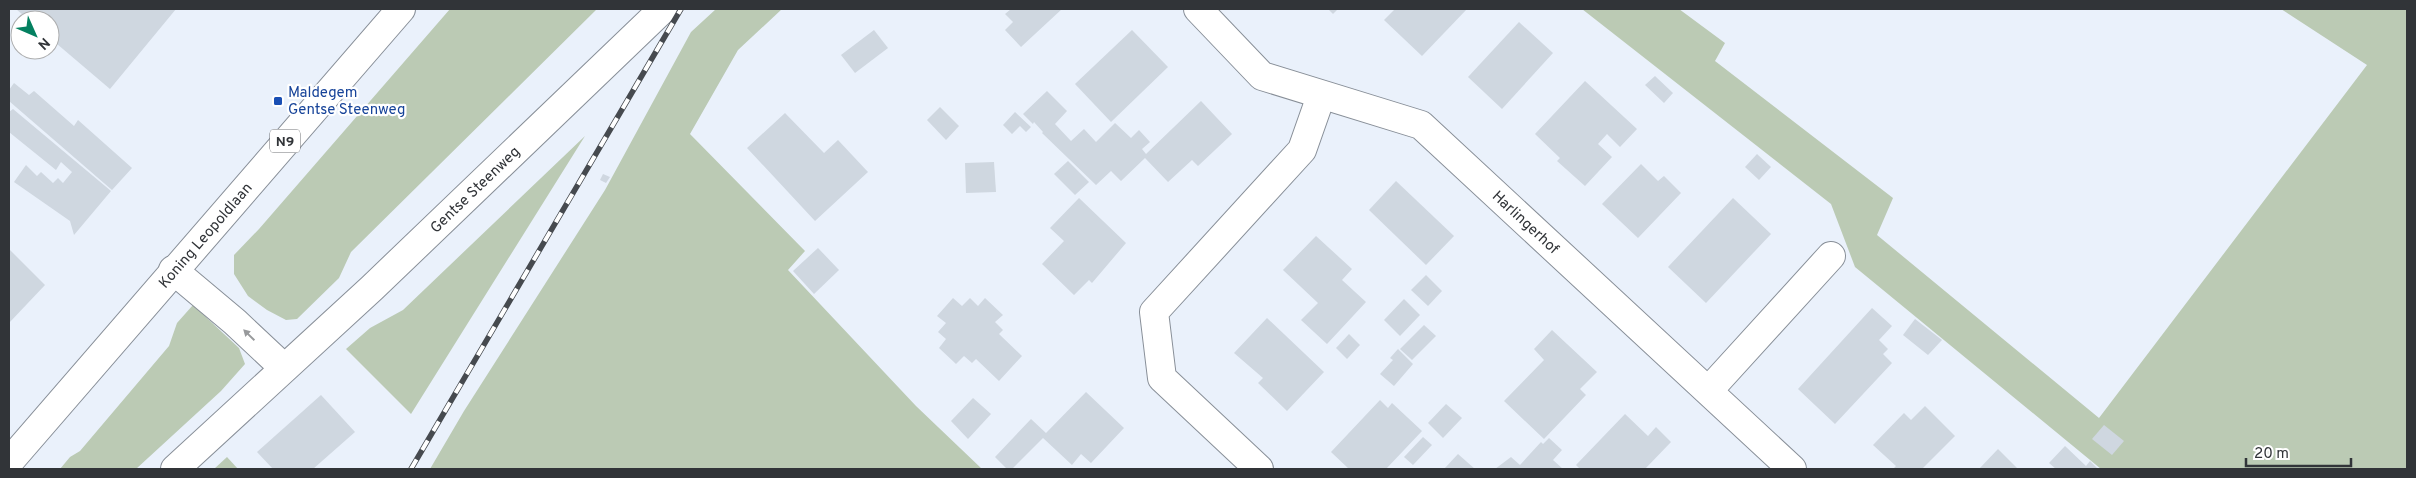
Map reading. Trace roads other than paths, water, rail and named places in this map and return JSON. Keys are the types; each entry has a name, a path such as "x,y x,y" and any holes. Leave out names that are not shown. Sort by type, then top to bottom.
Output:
{"street":[{"name":"Koning Leopoldlaan","path":"9,462 173,270 401,9"},
{"name":"Gentse Steenweg","path":"175,469 379,282 663,9"},
{"name":"Harlingerhof","path":"1198,9 1262,76 1321,96 1421,124 1792,469"},
{"path":"1258,469 1162,378 1154,312 1302,150 1321,96"},
{"path":"1709,390 1831,256"},
{"path":"173,270 235,322 284,368"}],"railway":[{"path":"411,469 681,9"}],"place":[{"name":"Maldegem Gentse Steenweg","path":"278,101"}]}
